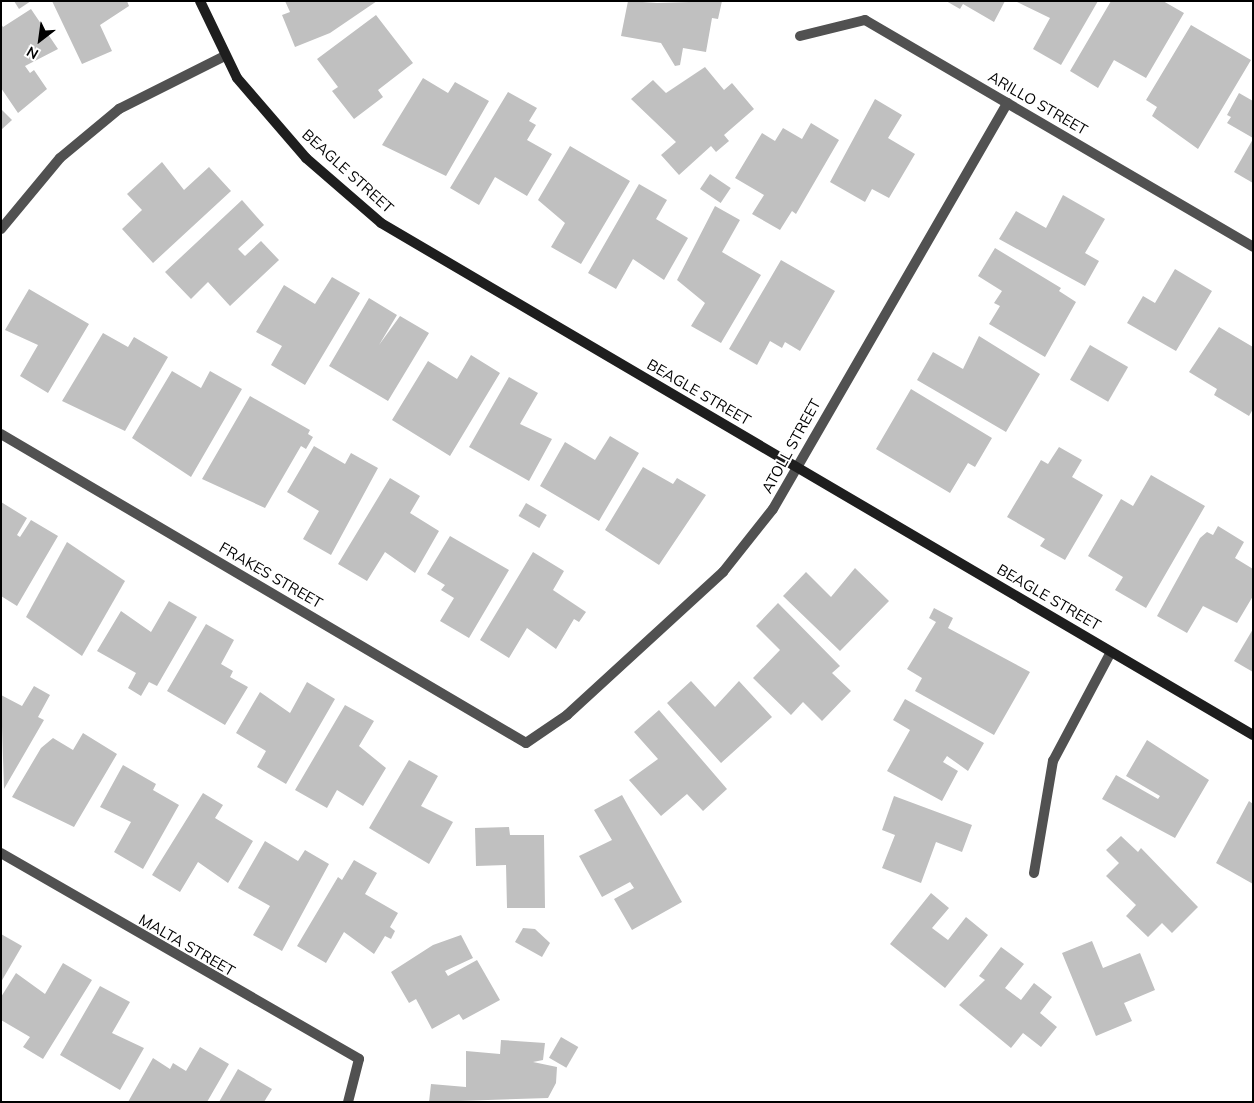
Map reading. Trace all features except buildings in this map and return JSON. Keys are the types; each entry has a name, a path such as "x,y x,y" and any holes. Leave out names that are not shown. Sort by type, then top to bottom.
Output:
{"street":[{"name":"BEAGLE STREET","path":"200,1 223,57 306,158 381,223 1253,735"},
{"name":"ARILLO STREET","path":"800,36 866,20 1253,247"},
{"path":"1,229 60,158 119,109 223,57"},
{"name":"ATOLL STREET","path":"526,742 567,715 723,572 773,509 1007,102"},
{"name":"FRAKES STREET","path":"1,434 526,742"},
{"path":"1034,872 1052,760 1111,652"},
{"name":"MALTA STREET","path":"1,853 359,1059 348,1102"}]}
